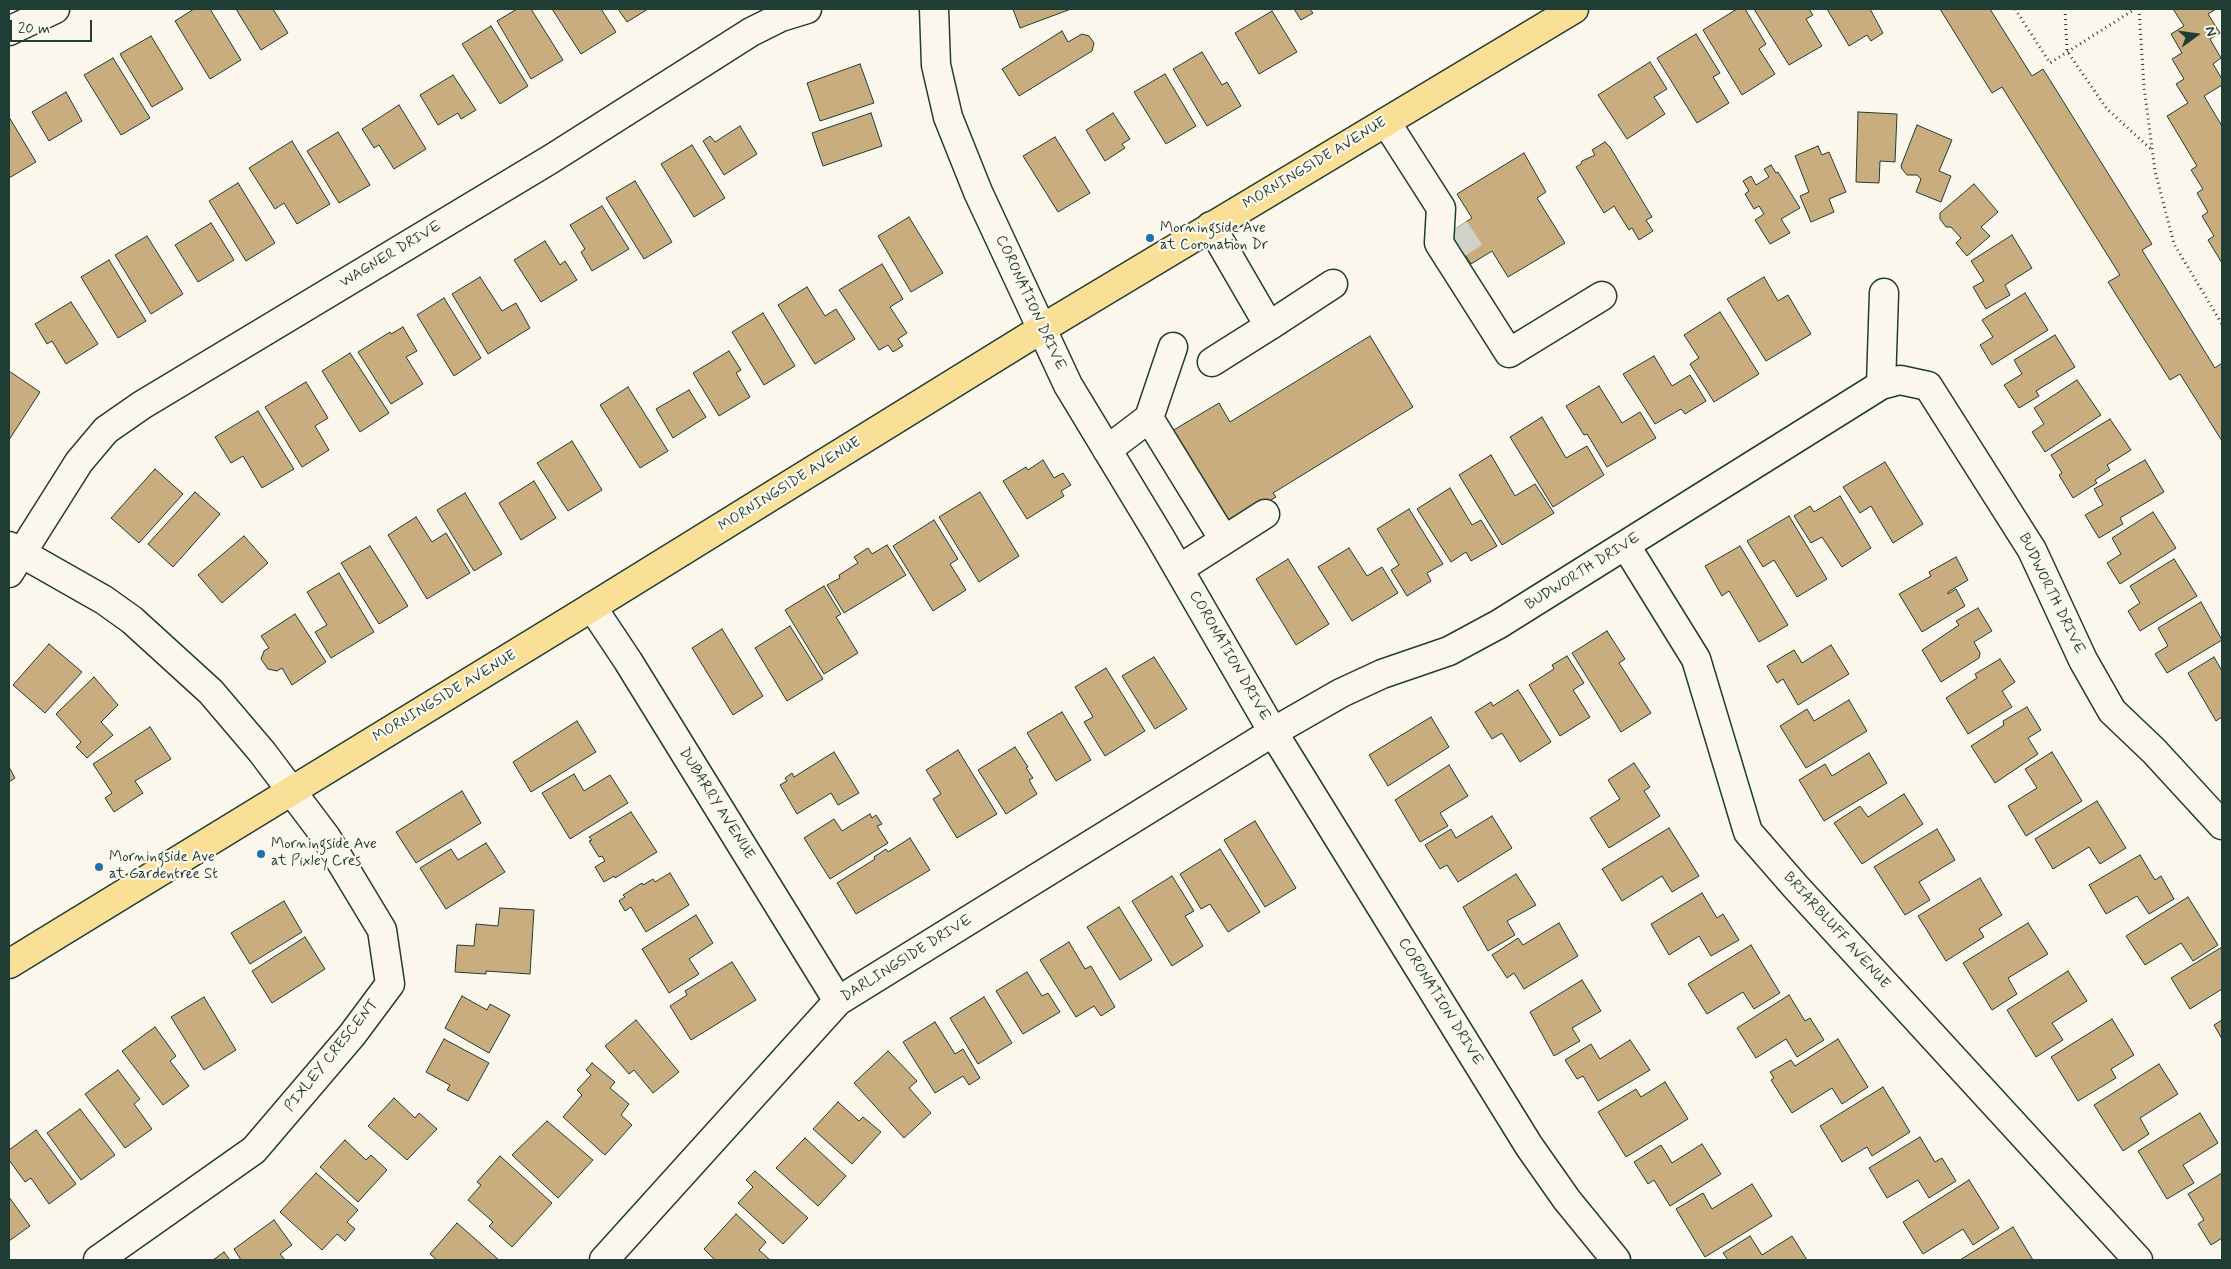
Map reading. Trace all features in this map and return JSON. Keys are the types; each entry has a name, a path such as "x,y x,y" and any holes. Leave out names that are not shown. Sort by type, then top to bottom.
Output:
{"main road":[{"name":"MORNINGSIDE AVENUE","path":"9,964 592,607 1042,328 1574,9"}],"street":[{"path":"9,31 55,9"},
{"name":"WAGNER DRIVE","path":"13,558 79,462 106,430 135,410 550,159 751,32 781,17 807,9"},
{"name":"CORONATION DRIVE","path":"934,9 936,64 948,117 978,192 1068,385 1179,569 1273,732 1529,1146 1567,1200 1616,1260"},
{"path":"1386,122 1448,219 1439,243 1510,354 1602,296"},
{"path":"1211,226 1269,326"},
{"path":"1476,261 1480,307"},
{"path":"1212,362 1333,284"},
{"path":"1881,385 1884,293"},
{"path":"1107,450 1149,418 1173,347"},
{"name":"BUDWORTH DRIVE","path":"1273,732 1373,677 1449,651 1498,624 1626,546 1881,385 1900,380 1928,386 2032,550 2083,660 2112,711 2154,751 2222,825"},
{"path":"1149,418 1224,540"},
{"path":"1179,569 1265,514"},
{"name":"BRIARBLUFF AVENUE","path":"1626,546 1696,659 1748,832 1795,886 2138,1260"},
{"name":"PIXLEY CRESCENT","path":"13,558 104,600 132,620 211,692 326,837 382,930 390,984 352,1035 254,1150 98,1260"},
{"name":"DUBARRY AVENUE","path":"592,607 628,661 838,1001"},
{"name":"DARLINGSIDE DRIVE","path":"604,1260 838,1001 1273,732"}],"path":[{"path":"2015,9 2050,63 2135,9"},
{"path":"2065,9 2067,51 2107,109 2153,151"},
{"path":"2139,9 2144,87 2153,151 2174,244 2222,324"}],"building":[{"path":"194,9 210,9 241,60 210,79 175,21"},
{"path":"236,9 273,9 288,33 261,50"},
{"path":"517,9 531,9 563,60 531,79 497,21"},
{"path":"552,9 601,9 616,32 581,54"},
{"path":"618,9 648,9 627,22"},
{"path":"1013,9 1071,9 1020,28"},
{"path":"1294,9 1310,9 1313,13 1301,20"},
{"path":"1737,9 1745,9 1766,44 1759,49 1775,74 1742,95 1703,30"},
{"path":"1754,9 1809,9 1813,15 1806,19 1822,46 1789,65"},
{"path":"1827,9 1870,9 1883,33 1871,41 1867,35 1849,46"},
{"path":"1940,9 1990,9 2032,76 2043,69 2152,244 2142,250 2215,368 2222,363 2222,441 2180,374 2170,380 2108,282 2120,275 2002,87 1992,93"},
{"path":"2173,9 2216,9 2208,14 2220,33 2210,39 2221,58 2213,64 2222,79 2222,85 2204,96 2222,126 2222,263 2208,240 2214,236 2202,216 2208,212 2197,193 2203,189 2191,170 2197,166 2167,116 2188,103 2176,84 2184,79 2172,59 2182,53 2171,34 2184,26"},
{"path":"1272,11 1297,52 1259,74 1235,33"},
{"path":"491,26 528,86 500,104 462,44"},
{"path":"1062,31 1068,42 1082,34 1089,36 1094,43 1092,51 1019,96 1002,69"},
{"path":"1696,34 1720,73 1713,77 1729,103 1697,123 1657,58"},
{"path":"151,36 183,89 152,107 120,54"},
{"path":"1202,52 1222,85 1227,82 1241,106 1207,126 1173,69"},
{"path":"113,58 150,118 121,135 84,75"},
{"path":"1650,62 1667,89 1654,97 1665,114 1627,139 1598,95"},
{"path":"860,64 874,103 820,121 807,83"},
{"path":"1165,74 1196,126 1166,144 1134,92"},
{"path":"453,75 476,110 461,119 458,113 438,125 420,95"},
{"path":"66,92 82,121 49,141 32,112"},
{"path":"399,105 426,149 394,169 379,145 374,148 362,129"},
{"path":"1858,112 1897,114 1895,162 1880,161 1879,183 1856,182"},
{"path":"871,113 882,146 823,166 812,133"},
{"path":"1113,113 1130,139 1122,144 1125,148 1105,161 1086,130"},
{"path":"9,117 36,162 9,178"},
{"path":"1917,125 1952,140 1939,171 1951,176 1941,202 1916,192 1921,179 1917,175 1907,175 1901,166"},
{"path":"740,126 757,154 724,175 703,141 710,136 715,142"},
{"path":"338,132 370,185 339,203 307,151"},
{"path":"1055,137 1090,193 1058,212 1023,156"},
{"path":"292,141 330,204 297,224 284,203 275,209 249,168"},
{"path":"1605,142 1610,147 1652,217 1646,220 1653,231 1639,240 1632,228 1629,230 1614,206 1604,213 1576,167 1582,161 1595,155 1592,150"},
{"path":"692,145 725,198 694,217 661,164"},
{"path":"1818,146 1822,155 1829,152 1846,192 1829,199 1834,212 1811,222 1800,196 1809,192 1795,156"},
{"path":"1524,153 1546,192 1537,198 1565,243 1508,277 1492,251 1471,264 1451,232 1472,218 1457,194"},
{"path":"1771,165 1776,173 1778,172 1800,208 1781,219 1790,233 1770,244 1755,220 1764,214 1759,206 1754,209 1745,194 1749,191 1743,181 1751,176 1756,185 1769,177 1764,169"},
{"path":"635,181 672,242 644,259 606,198"},
{"path":"238,183 275,243 246,261 209,201"},
{"path":"1974,184 1998,212 1981,227 1990,236 1967,256 1956,243 1961,238 1951,227 1946,227 1940,219 1940,213"},
{"path":"602,206 629,249 592,271 581,252 585,249 570,225"},
{"path":"909,217 943,273 911,292 878,236"},
{"path":"211,223 234,260 198,282 175,245"},
{"path":"2012,235 2032,268 2005,285 2010,295 1986,309 1973,287 1984,281 1971,261"},
{"path":"147,236 183,294 151,314 115,255"},
{"path":"545,241 560,265 565,261 577,280 541,302 514,260"},
{"path":"109,260 146,321 118,338 81,277"},
{"path":"882,264 903,299 890,307 907,333 898,339 903,346 893,352 888,345 879,350 839,290"},
{"path":"480,277 502,311 516,303 530,328 488,354 452,294"},
{"path":"1764,277 1778,301 1788,295 1811,334 1766,361 1727,299"},
{"path":"807,287 825,316 836,309 855,339 815,364 778,305"},
{"path":"2025,293 2048,330 1992,365 1980,345 1993,337 1982,320"},
{"path":"444,298 481,358 454,376 417,315"},
{"path":"71,302 98,344 66,364 52,341 47,344 35,324"},
{"path":"1720,312 1759,374 1714,402 1690,364 1699,358 1684,335"},
{"path":"763,313 795,366 764,385 732,332"},
{"path":"403,327 417,351 406,357 423,384 391,404 358,352 390,332 391,334"},
{"path":"2055,335 2075,367 2036,391 2039,396 2019,408 2004,385 2022,374 2014,360"},
{"path":"1370,336 1413,407 1273,493 1276,497 1225,528 1167,434 1219,403 1230,422"},
{"path":"729,351 741,370 736,373 750,397 719,416 693,373"},
{"path":"350,353 389,413 360,432 322,371"},
{"path":"1654,356 1672,386 1690,375 1706,401 1685,414 1681,409 1655,424 1623,374"},
{"path":"9,371 40,392 9,440"},
{"path":"2077,380 2101,415 2045,452 2032,432 2044,424 2034,408"},
{"path":"306,382 328,418 315,426 329,450 302,467 265,407"},
{"path":"1599,386 1622,423 1640,412 1656,438 1607,467 1587,434 1584,435 1566,406"},
{"path":"628,387 668,451 640,468 600,405"},
{"path":"689,390 706,417 673,438 656,409"},
{"path":"258,411 294,469 262,488 243,456 231,463 215,437"},
{"path":"1542,417 1566,458 1587,446 1604,475 1553,507 1510,437"},
{"path":"2110,419 2131,450 2107,465 2110,470 2095,480 2097,483 2073,498 2059,475 2062,473 2051,455"},
{"path":"572,441 602,490 568,511 537,463"},
{"path":"1491,455 1515,496 1535,484 1554,513 1502,545 1459,475"},
{"path":"1043,460 1054,478 1063,473 1071,485 1061,491 1064,496 1027,519 1003,481 1026,467 1028,470"},
{"path":"2145,460 2164,492 2120,518 2123,524 2099,538 2085,515 2103,505 2094,489"},
{"path":"1885,462 1923,524 1893,543 1871,506 1860,513 1843,487"},
{"path":"155,469 183,494 139,543 111,518"},
{"path":"534,481 556,518 521,540 499,503"},
{"path":"1450,488 1472,525 1481,520 1497,546 1471,561 1466,552 1451,562 1417,509"},
{"path":"195,492 220,514 173,567 148,544"},
{"path":"980,492 1019,556 979,582 939,517"},
{"path":"465,493 502,554 474,571 437,510"},
{"path":"1840,496 1871,548 1842,567 1822,537 1811,543 1794,516 1810,506 1814,512"},
{"path":"1409,509 1443,564 1427,573 1431,581 1407,596 1391,570 1399,565 1377,529"},
{"path":"2153,512 2176,548 2120,584 2107,563 2121,554 2112,538"},
{"path":"1789,516 1827,579 1797,597 1774,560 1763,567 1747,541"},
{"path":"416,517 432,542 446,533 470,573 427,599 388,535"},
{"path":"934,520 958,559 950,564 966,590 933,611 893,546"},
{"path":"244,536 268,563 222,603 198,575"},
{"path":"887,545 906,575 844,613 827,585 840,578 839,575 858,563 854,557 868,548 872,554"},
{"path":"370,546 408,606 379,624 341,563"},
{"path":"1740,546 1788,625 1759,642 1729,591 1722,596 1705,566"},
{"path":"1349,548 1367,576 1382,567 1398,593 1352,621 1318,567"},
{"path":"1956,557 1968,580 1948,592 1948,594 1956,589 1965,606 1922,632 1899,594 1931,576 1929,572"},
{"path":"1288,559 1329,624 1296,645 1256,579"},
{"path":"2174,559 2197,596 2140,631 2128,611 2140,603 2130,586"},
{"path":"339,573 374,632 331,658 315,632 327,625 307,592"},
{"path":"824,586 841,614 836,617 858,653 824,674 785,610"},
{"path":"2201,602 2222,640 2167,673 2155,654 2168,646 2158,628"},
{"path":"1978,608 1992,631 1974,642 1980,653 1979,658 1941,682 1922,650 1959,625 1956,621"},
{"path":"295,614 326,662 292,685 282,668 277,671 268,669 261,659 264,651 269,648 261,636"},
{"path":"790,626 823,679 787,701 755,648"},
{"path":"722,629 763,696 733,715 692,648"},
{"path":"1607,631 1625,659 1619,663 1651,713 1621,732 1572,653"},
{"path":"49,644 82,672 45,713 13,685"},
{"path":"1831,645 1849,674 1798,705 1783,679 1777,683 1767,666 1794,650 1802,663"},
{"path":"1567,656 1584,683 1573,690 1590,717 1560,736 1529,685 1554,669 1552,665"},
{"path":"1154,657 1187,709 1155,729 1122,676"},
{"path":"2214,657 2222,671 2222,717 2216,721 2188,673"},
{"path":"2000,659 2015,682 2002,691 2012,707 1968,734 1946,698 1977,678 1975,674"},
{"path":"1106,668 1145,731 1105,756 1084,722 1093,717 1075,687"},
{"path":"94,677 118,705 101,722 113,735 87,758 76,747 81,742 56,714"},
{"path":"1518,690 1551,742 1520,762 1502,733 1492,739 1475,712 1491,702 1493,706"},
{"path":"1849,700 1867,731 1806,768 1780,726 1807,709 1814,721"},
{"path":"2027,707 2041,730 2028,738 2038,754 1995,783 1971,746 2004,725 2003,721"},
{"path":"1062,712 1091,760 1056,781 1027,733"},
{"path":"1431,717 1449,747 1388,786 1369,755"},
{"path":"577,721 596,752 531,792 513,762"},
{"path":"150,727 171,759 135,781 143,793 114,812 105,798 112,793 93,764"},
{"path":"1015,747 1028,767 1026,768 1033,778 1029,780 1037,794 1006,814 978,770"},
{"path":"958,750 997,814 957,838 933,799 941,794 926,770"},
{"path":"834,752 859,793 838,805 831,793 797,814 780,785 787,781 785,778 792,773 794,777"},
{"path":"2052,752 2082,801 2026,836 2008,806 2037,788 2025,769"},
{"path":"1869,753 1887,783 1824,821 1799,780 1825,764 1832,776"},
{"path":"1634,763 1650,787 1644,791 1660,816 1609,848 1590,818 1620,799 1608,780"},
{"path":"1449,765 1468,796 1440,813 1448,826 1420,842 1395,800"},
{"path":"9,767 15,778 9,782"},
{"path":"574,774 584,791 610,775 628,803 570,839 542,793"},
{"path":"462,791 481,823 416,863 396,832"},
{"path":"1904,794 1923,824 1862,864 1834,823 1860,806 1868,817"},
{"path":"2097,801 2126,848 2100,864 2089,847 2053,869 2035,839"},
{"path":"631,812 657,852 615,878 614,876 604,882 595,867 605,861 602,856 599,857 589,841 592,840 589,837"},
{"path":"870,814 872,818 876,815 882,824 877,826 888,843 830,879 804,838 834,819 842,831"},
{"path":"1492,816 1512,848 1458,882 1447,865 1440,869 1425,845 1451,829 1456,838"},
{"path":"1255,821 1296,888 1265,907 1224,840"},
{"path":"1669,828 1699,876 1672,892 1662,876 1622,901 1602,869"},
{"path":"1937,829 1955,860 1919,882 1930,900 1905,915 1874,867"},
{"path":"910,838 930,870 856,914 837,883 875,859 874,857 886,849 888,852"},
{"path":"486,843 505,872 446,909 420,868 451,849 458,860"},
{"path":"1220,849 1260,912 1228,932 1210,904 1201,909 1180,874"},
{"path":"2140,855 2155,880 2161,876 2174,899 2149,914 2137,896 2106,914 2089,885"},
{"path":"670,873 689,905 646,932 631,907 625,911 619,901 625,897 623,895 642,883 643,885 653,879 655,882"},
{"path":"1516,874 1536,905 1507,921 1515,935 1488,951 1463,907"},
{"path":"1172,876 1194,911 1185,916 1203,946 1172,966 1132,901"},
{"path":"1980,878 2002,915 1979,929 1984,937 1946,961 1918,916"},
{"path":"1702,893 1717,918 1723,914 1739,940 1711,956 1699,936 1669,955 1651,924"},
{"path":"2188,897 2218,945 2193,961 2181,943 2145,965 2126,936"},
{"path":"284,901 302,932 250,964 231,933"},
{"path":"1119,907 1152,960 1120,980 1087,927"},
{"path":"500,908 534,910 530,974 486,971 486,974 455,972 457,945 474,946 476,924 498,926"},
{"path":"696,915 713,943 689,959 699,974 669,993 642,949"},
{"path":"1559,923 1578,956 1524,989 1514,973 1507,978 1492,955 1518,938 1523,945"},
{"path":"2028,923 2048,954 2008,978 2017,994 1992,1010 1963,963"},
{"path":"305,937 325,969 272,1003 252,971"},
{"path":"1069,942 1085,969 1091,966 1115,1007 1101,1016 1094,1006 1076,1017 1040,960"},
{"path":"1751,945 1780,993 1754,1009 1743,992 1707,1014 1688,984"},
{"path":"2222,947 2222,989 2190,1009 2171,978"},
{"path":"732,962 756,1000 691,1040 670,1006 687,995 685,991"},
{"path":"2068,971 2087,1001 2052,1023 2063,1040 2036,1057 2007,1010"},
{"path":"1027,972 1042,996 1048,993 1060,1012 1023,1034 996,991"},
{"path":"1582,980 1601,1011 1572,1028 1580,1041 1554,1056 1530,1012"},
{"path":"1789,995 1805,1021 1810,1018 1824,1040 1797,1057 1786,1039 1756,1058 1737,1028"},
{"path":"462,996 487,1010 490,1004 510,1015 489,1053 445,1028"},
{"path":"204,997 236,1050 204,1070 171,1017"},
{"path":"984,997 1012,1043 978,1064 950,1018"},
{"path":"2112,1019 2134,1055 2111,1069 2116,1078 2078,1101 2051,1057"},
{"path":"636,1020 679,1072 653,1093 634,1070 629,1074 605,1046"},
{"path":"2222,1020 2222,1039 2214,1025"},
{"path":"935,1022 955,1054 963,1049 980,1078 969,1085 963,1076 935,1093 903,1042"},
{"path":"155,1027 176,1056 170,1061 189,1086 163,1105 122,1051"},
{"path":"444,1039 489,1063 468,1101 447,1090 450,1085 426,1072"},
{"path":"1838,1039 1868,1087 1842,1104 1832,1088 1792,1113 1771,1080 1774,1078 1770,1072 1791,1060 1795,1066"},
{"path":"1630,1040 1650,1070 1598,1101 1583,1076 1577,1079 1565,1060 1591,1044 1600,1059"},
{"path":"888,1051 917,1081 909,1088 931,1113 904,1138 854,1083"},
{"path":"592,1063 615,1082 610,1088 629,1104 621,1115 632,1125 605,1155 563,1117 582,1095 577,1090 591,1075 586,1070"},
{"path":"2159,1064 2178,1094 2140,1118 2149,1134 2123,1151 2094,1105"},
{"path":"118,1070 140,1099 134,1104 152,1129 125,1148 85,1094"},
{"path":"1665,1082 1688,1119 1626,1157 1598,1112 1636,1089 1641,1097"},
{"path":"1883,1087 1910,1132 1872,1156 1867,1147 1842,1162 1820,1126"},
{"path":"394,1098 415,1118 419,1113 437,1129 407,1160 368,1126"},
{"path":"838,1102 859,1121 863,1117 881,1132 852,1164 813,1129"},
{"path":"80,1109 115,1155 81,1180 47,1133"},
{"path":"2200,1113 2218,1143 2183,1165 2194,1183 2167,1199 2138,1151"},
{"path":"547,1121 593,1160 558,1198 512,1155"},
{"path":"36,1130 76,1184 49,1204 31,1178 25,1182 9,1160 9,1150"},
{"path":"1920,1137 1935,1162 1942,1158 1956,1181 1929,1198 1918,1180 1887,1198 1869,1168"},
{"path":"805,1138 846,1176 818,1206 776,1168"},
{"path":"345,1140 366,1160 371,1155 387,1170 358,1202 320,1167"},
{"path":"1702,1144 1721,1174 1670,1206 1654,1180 1648,1184 1634,1162 1661,1145 1672,1163"},
{"path":"500,1156 552,1203 512,1247 489,1226 493,1222 468,1200 481,1185 477,1182"},
{"path":"755,1171 808,1218 783,1244 738,1203 753,1187 746,1180"},
{"path":"316,1173 358,1210 347,1222 355,1229 345,1241 337,1234 322,1250 280,1212"},
{"path":"2222,1173 2222,1238 2211,1245 2198,1224 2204,1220 2188,1194"},
{"path":"1969,1180 1999,1228 1973,1245 1963,1229 1923,1254 1903,1222"},
{"path":"1752,1184 1772,1216 1705,1257 1676,1209 1703,1193 1712,1209"},
{"path":"9,1197 30,1226 9,1241"},
{"path":"736,1214 766,1242 759,1250 770,1260 715,1260 704,1249"},
{"path":"274,1220 292,1245 280,1254 285,1260 241,1260 234,1249"},
{"path":"457,1223 499,1260 437,1260 430,1254"},
{"path":"2013,1227 2033,1260 1960,1260"},
{"path":"1750,1236 1762,1255 1792,1236 1807,1260 1728,1260 1723,1253"},
{"path":"224,1252 230,1260 213,1260"}],"tunnel":[{"path":"1455,229 1476,261"}],"place":[{"name":"Morningside Ave at Coronation Dr","path":"1150,238"},
{"name":"Morningside Ave at Pixley Cres","path":"261,854"},
{"name":"Morningside Ave at Gardentree St","path":"99,867"}]}
